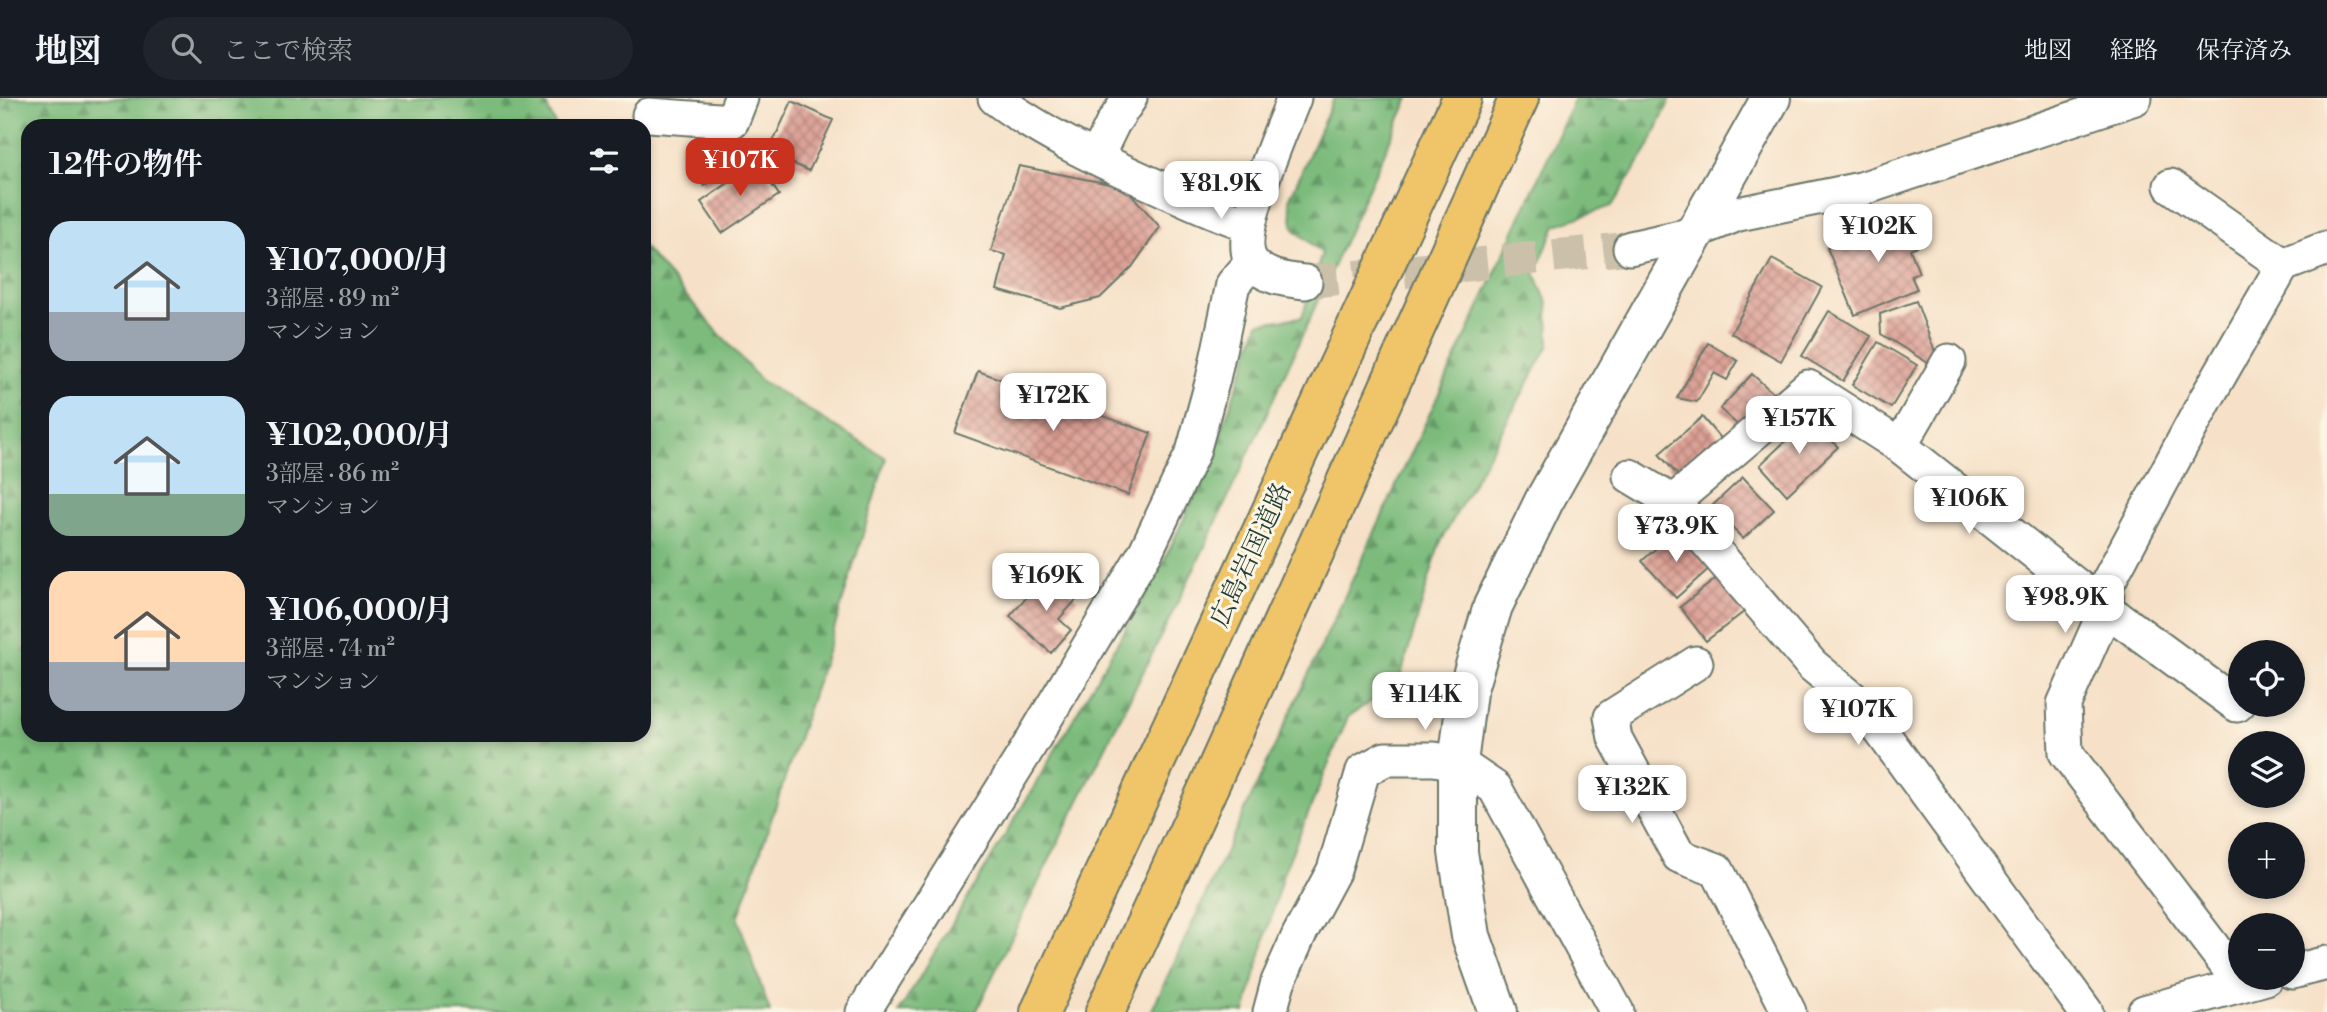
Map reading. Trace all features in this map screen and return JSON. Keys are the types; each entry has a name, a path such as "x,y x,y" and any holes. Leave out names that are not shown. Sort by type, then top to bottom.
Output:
{"highway":[{"name":"広島岩国道路","path":"1040,1012 1462,98"},
{"path":"1105,1012 1519,98"}],"street":[{"path":"649,116 732,121 741,98"},
{"path":"995,98 1018,116 1096,158 1219,215 1248,224"},
{"path":"1096,158 1130,98"},
{"path":"1294,98 1248,224 1246,248 1252,262 1277,279 1305,282"},
{"path":"1498,1012 1471,936 1458,852 1458,763 1467,692 1493,607 1544,501 1771,98"},
{"path":"1630,248 1694,233 1738,214 1861,189 2135,98"},
{"path":"2171,186 2283,265"},
{"path":"2228,949 2066,753 2063,704 2106,609 2108,584 2206,399 2283,265 2327,248"},
{"path":"863,1012 1023,757 1146,551 1193,452 1213,379 1233,284 1252,262"},
{"path":"1900,446 1949,361"},
{"path":"1672,502 1808,387 1900,446 2106,609 2228,699"},
{"path":"1630,476 1672,502 1812,665 1864,708 2086,1012"},
{"path":"1696,663 1611,717 1615,738 1679,856 1717,870 1789,1012"},
{"path":"1270,1012 1278,982 1299,935 1334,870 1363,771 1385,759 1434,759 1458,763 1494,788 1616,1012"},
{"path":"2305,969 2327,963"},
{"path":"2144,1012 2228,988"}],"green space":[{"path":"0,98 543,98 553,119 21,119 21,742 651,742 651,256 760,380 886,458 829,646 738,919 770,1012 0,1012"},
{"path":"1334,98 1409,98 1205,546 976,1012 899,1012 1159,571 1210,464 1259,323 1302,317 1322,253 1294,229 1289,200"},
{"path":"1575,98 1671,98 1648,148 1612,206 1556,225 1535,273 1548,305 1549,345 1439,545 1399,682 1348,717 1283,874 1245,1012 1151,1012 1472,323"}],"building":[{"path":"792,101 833,120 809,171 768,152"},
{"path":"715,143 731,167 704,186 688,161"},
{"path":"757,163 779,195 722,233 701,202"},
{"path":"1019,166 1125,187 1160,227 1132,267 1100,298 1060,308 997,290 1006,255 991,251"},
{"path":"1909,214 1922,244 1910,249 1919,273 1911,276 1917,289 1855,315 1827,248"},
{"path":"1772,259 1822,287 1781,361 1731,333"},
{"path":"1916,301 1935,352 1928,363 1881,334 1880,314"},
{"path":"1829,311 1871,336 1843,381 1802,356"},
{"path":"1878,342 1917,365 1891,408 1852,385"},
{"path":"1708,343 1738,361 1727,380 1714,373 1697,402 1677,398"},
{"path":"978,371 1151,433 1128,495 955,433"},
{"path":"1752,374 1773,393 1741,428 1720,409"},
{"path":"1702,417 1724,443 1681,479 1659,454"},
{"path":"1810,418 1838,447 1787,495 1760,465"},
{"path":"1743,477 1774,510 1743,539 1712,506"},
{"path":"1676,530 1711,567 1676,598 1642,561"},
{"path":"1048,573 1077,599 1059,619 1071,630 1051,653 1010,616"},
{"path":"1718,577 1745,611 1706,641 1680,607"}],"tunnel":[{"path":"1305,282 1630,248"}]}
